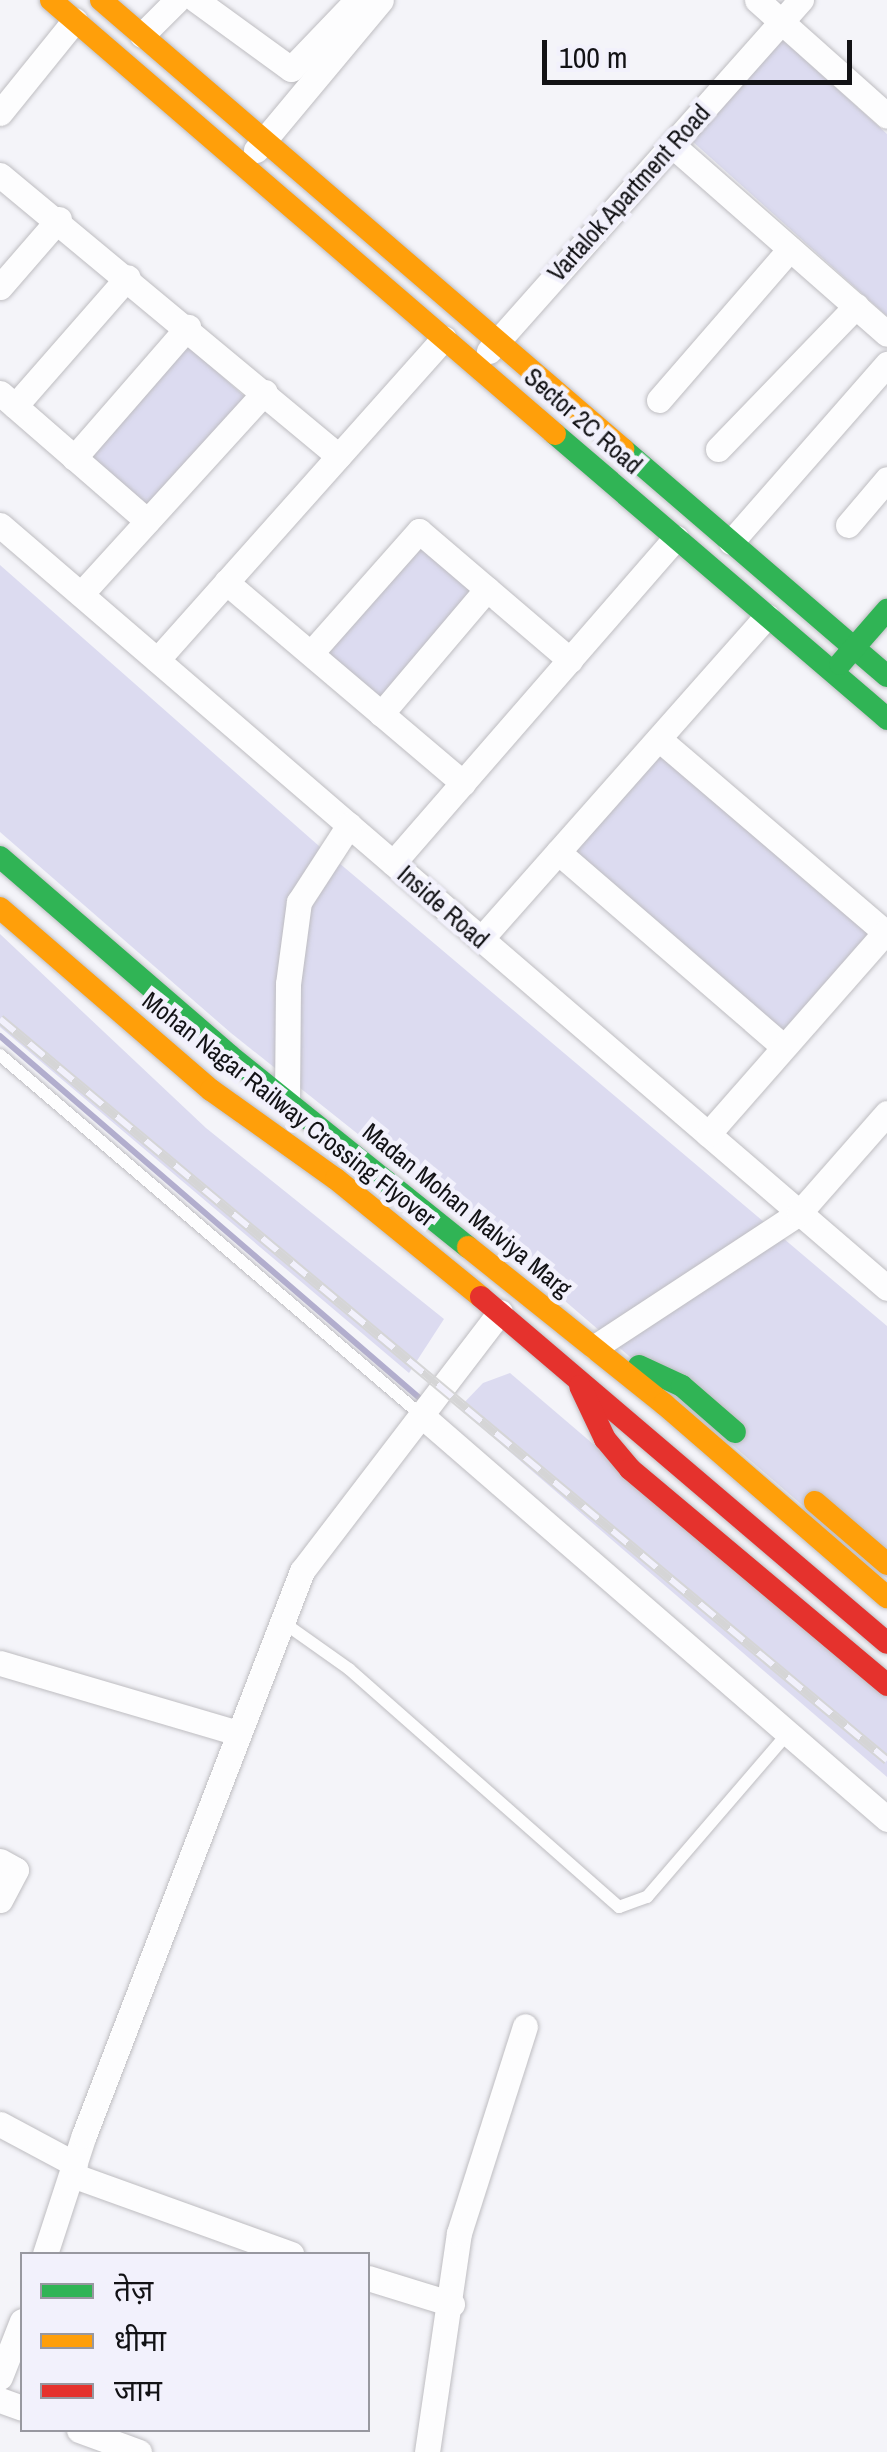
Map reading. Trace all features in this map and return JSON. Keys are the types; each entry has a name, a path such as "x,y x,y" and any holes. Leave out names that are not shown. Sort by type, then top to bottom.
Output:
{"main road":[{"name":"Sector 2C Road","path":"51,0 887,719"},
{"name":"Sector 2C Road","path":"101,0 887,676"},
{"path":"356,262 377,238"},
{"path":"600,472 622,448"},
{"path":"833,672 887,610"},
{"name":"Mohan Nagar Railway Crossing Flyover","path":"0,857 287,1100"},
{"name":"Mohan Nagar Railway Crossing Flyover","path":"0,908 212,1090 336,1179 500,1312"},
{"name":"Madan Mohan Malviya Marg","path":"287,1100 664,1404 887,1597"},
{"path":"500,1312 887,1643"},
{"path":"604,1355 650,1368 682,1386 887,1564"},
{"path":"576,1377 594,1420 630,1470 887,1685"}],"street":[{"path":"142,35 177,0"},
{"path":"196,0 290,69 357,0"},
{"path":"243,165 381,0"},
{"path":"757,0 887,116"},
{"name":"Vartalok Apartment Road","path":"476,366 801,0"},
{"path":"0,113 74,20"},
{"path":"672,144 887,334"},
{"path":"0,175 59,219 339,456"},
{"path":"0,288 59,219"},
{"path":"658,400 790,249"},
{"path":"128,277 8,400 147,521"},
{"path":"718,449 856,306"},
{"path":"74,458 188,328"},
{"path":"157,660 444,338"},
{"path":"731,542 887,364"},
{"path":"80,594 264,392"},
{"path":"848,524 887,479"},
{"name":"Inside Road","path":"0,525 887,1288"},
{"path":"311,654 419,531 570,660"},
{"path":"393,863 676,538"},
{"path":"226,582 463,783"},
{"path":"382,714 488,588"},
{"path":"481,939 767,616"},
{"path":"658,739 886,931 708,1134"},
{"path":"287,1100 288,984 299,902 349,825"},
{"path":"558,852 784,1047"},
{"path":"604,1355 799,1212 878,1141 887,1114"},
{"path":"46,2252 280,1620 302,1572 500,1312"},
{"path":"422,1414 887,1819"},
{"path":"0,1663 238,1733"},
{"path":"0,1861 16,1872 0,1900"},
{"path":"427,2452 452,2304 459,2233 524,2026"},
{"path":"0,2124 73,2170 286,2252"},
{"path":"370,2279 452,2304"},
{"path":"0,2377 20,2327"},
{"path":"84,2432 139,2452"}],"lane":[{"path":"0,1055 422,1414"},
{"path":"280,1620 349,1669 619,1907 647,1897 788,1732"}],"shaded area":[{"path":"782,39 887,134 887,316 692,141"},
{"path":"185,343 245,397 147,507 87,453"},
{"path":"420,539 478,590 380,702 322,651"},
{"path":"0,565 319,846 887,1326 887,1578 536,1276 231,1033 0,832"},
{"path":"660,749 871,935 783,1036 572,851"},
{"path":"0,934 206,1128 444,1319 409,1373 0,1027"},
{"path":"510,1373 887,1695 887,1777 459,1408 483,1383"}],"waterway":[{"path":"0,1036 423,1401"}],"railway":[{"path":"0,1019 887,1760"}],"traffic: fast":[{"path":"555,434 887,719"},
{"path":"623,449 887,676"},
{"path":"840,664 887,610"},
{"path":"0,857 229,1055 468,1247"},
{"path":"639,1366 682,1386 735,1432"}],"traffic: slow":[{"path":"51,0 555,434"},
{"path":"101,0 623,449"},
{"path":"0,908 211,1090 336,1179 481,1297"},
{"path":"468,1247 664,1404 887,1597"},
{"path":"815,1502 887,1564"}],"traffic: jam":[{"path":"481,1297 887,1643"},
{"path":"580,1386 605,1439 630,1469 887,1685"}]}
